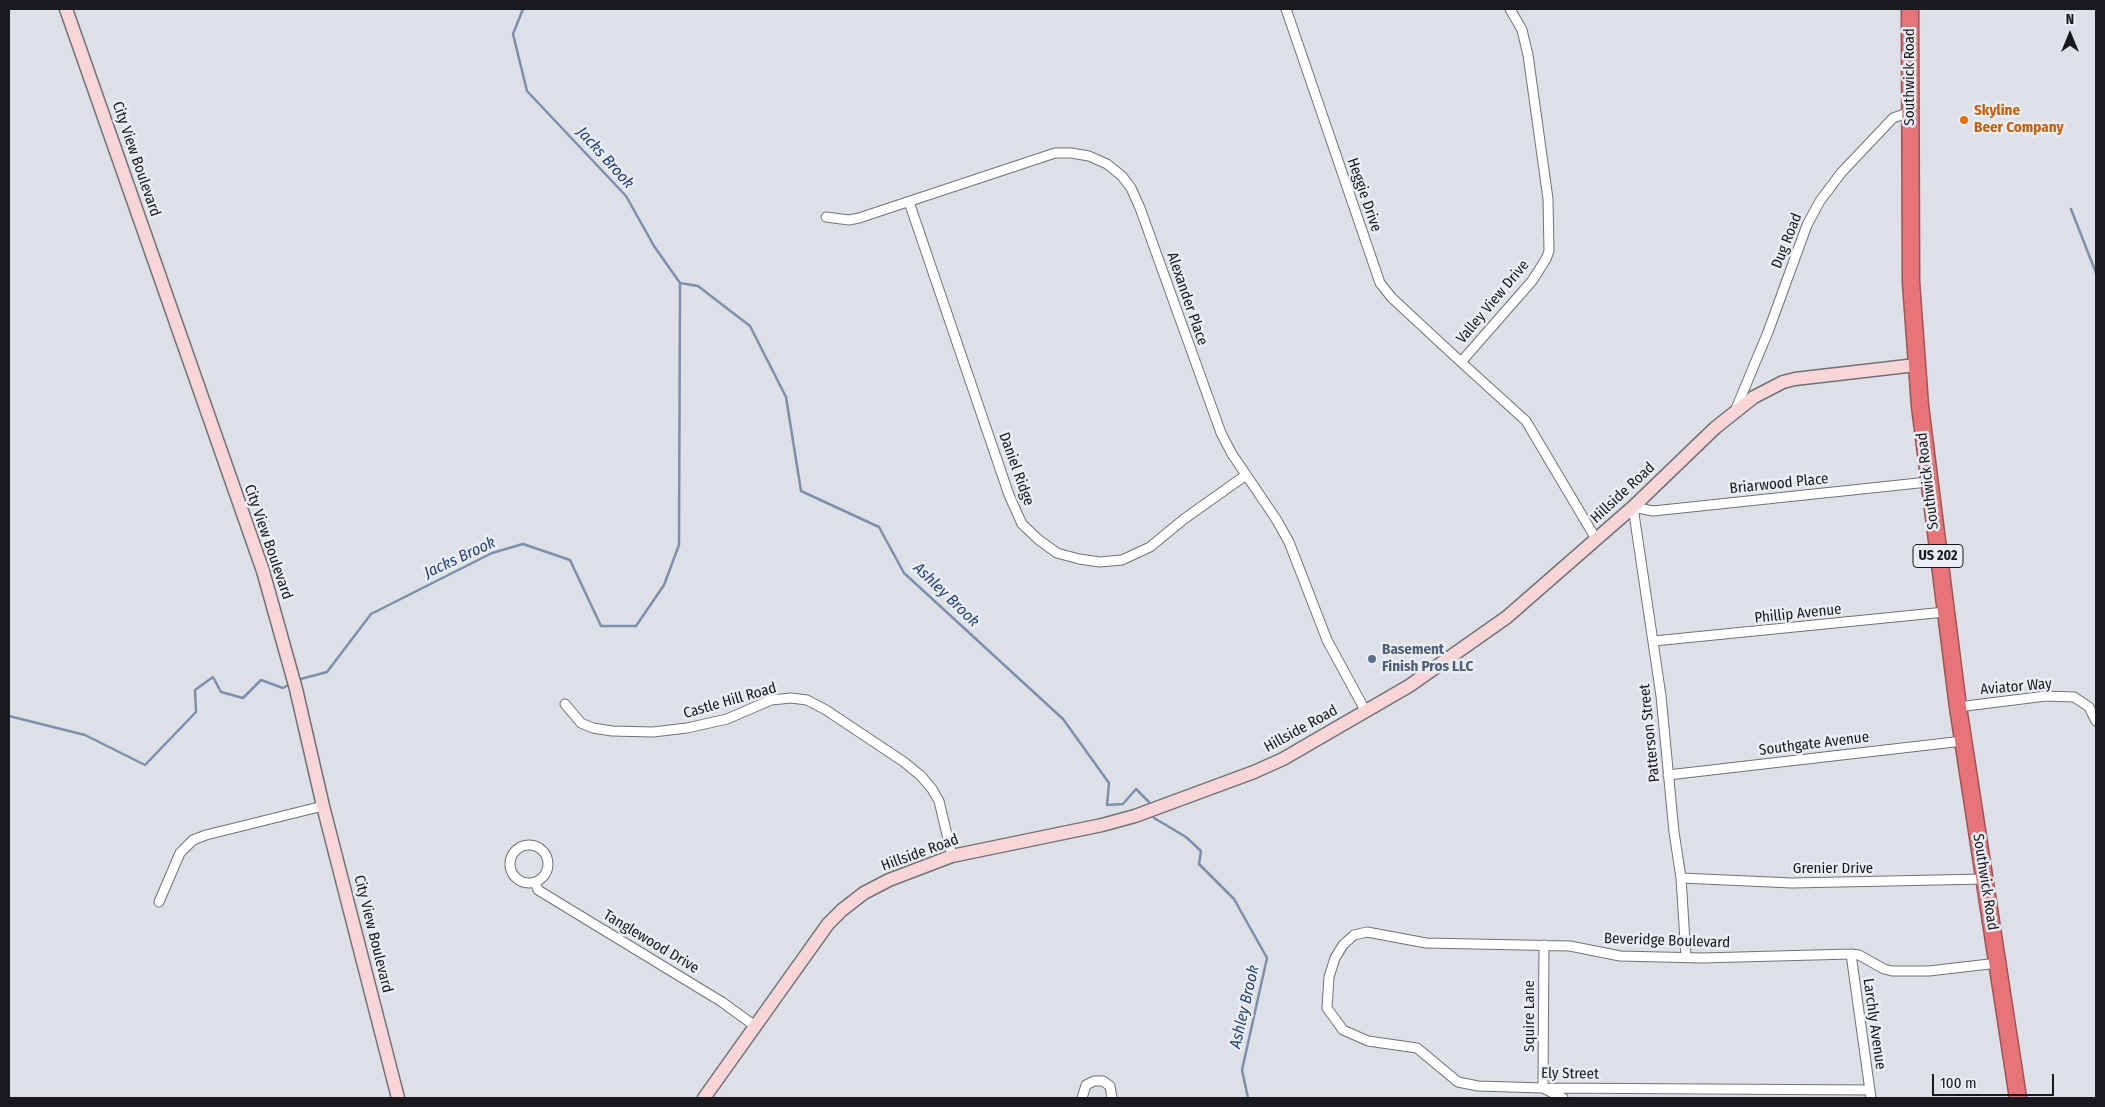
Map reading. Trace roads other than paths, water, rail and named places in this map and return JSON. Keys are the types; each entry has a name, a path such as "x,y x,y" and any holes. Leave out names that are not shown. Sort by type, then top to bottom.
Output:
{"highway":[{"name":"Southwick Road","path":"1910,9 1911,282 1916,366 1944,612 2018,1098"}],"street":[{"name":"City View Boulevard","path":"66,9 263,570 296,689 323,806 398,1098"},
{"name":"Heggie Drive","path":"1286,9 1380,283 1392,298 1460,362"},
{"name":"Valley View Drive","path":"1510,9 1522,30 1528,55 1548,199 1549,251 1532,281 1460,362 1526,421 1596,539"},
{"name":"Dug Road","path":"1735,411 1768,332 1807,225 1820,201 1840,173 1893,118 1910,112"},
{"name":"Alexander Place","path":"826,216 854,219 1050,154 1066,152 1081,154 1110,166 1124,179 1134,195 1212,413 1226,443 1289,542 1327,640 1365,710"},
{"name":"Daniel Ridge","path":"909,202 1009,495 1022,524 1039,540 1058,553 1079,560 1100,562 1122,560 1150,547 1184,519 1246,474"},
{"name":"Hillside Road","path":"704,1098 824,930 842,910 864,893 888,880 952,856 1102,825 1135,816 1254,772 1316,741 1365,710 1409,686 1492,628 1539,590 1633,507 1735,411 1754,397 1783,382 1814,376 1916,366"},
{"name":"Briarwood Place","path":"1633,507 1653,511 1928,482"},
{"name":"Patterson Street","path":"1633,507 1654,641 1681,878 1686,957"},
{"name":"Phillip Avenue","path":"1654,641 1944,612"},
{"name":"Aviator Way","path":"1958,707 2046,696 2074,697 2089,708 2096,721"},
{"name":"Castle Hill Road","path":"564,704 581,723 593,728 612,731 653,732 687,728 727,719 777,699 799,698 812,702 904,762 925,780 936,795 942,810 952,856"},
{"name":"Southgate Avenue","path":"1668,775 1963,742"},
{"path":"159,902 180,853 194,840 206,835 323,806"},
{"name":"Tanglewood Drive","path":"532,846 538,848 546,857 548,869 545,875 535,882 523,882 517,879 511,869 512,857 520,848 532,846"},
{"name":"Grenier Drive","path":"1681,878 1812,883 1985,879"},
{"name":"Tanglewood Drive","path":"535,882 538,890 722,1002 755,1026"},
{"name":"Beveridge Boulevard","path":"1329,978 1335,958 1343,945 1351,937 1362,932 1374,932 1426,942 1570,946 1620,956 1686,957 1858,954 1884,969 1892,971 1929,970 1998,963"},
{"name":"Squire Lane","path":"1543,1088 1544,945"},
{"name":"Larchly Avenue","path":"1851,954 1870,1094"},
{"name":"Ely Street","path":"1329,978 1327,1008 1342,1030 1368,1042 1417,1048 1458,1082 1478,1086 1543,1088 1870,1094"},
{"path":"1082,1098 1086,1085 1094,1081 1103,1081 1110,1086 1112,1098"},
{"path":"1543,1088 1563,1098"}],"waterway":[{"name":"Jacks Brook","path":"297,680 327,672 371,614 492,553 523,544 570,560 601,626 636,626 664,585 679,545 680,283 654,246 626,196 527,91 513,34 523,9"},
{"path":"2071,209 2096,273"},
{"name":"Ashley Brook","path":"680,283 698,286 750,326 786,397 801,491 879,527 904,573 1063,719 1109,783 1107,805 1123,804 1136,789 1149,802"},
{"name":"Jacks Brook","path":"9,716 85,735 145,765 196,712 195,690 213,677 221,692 243,698 261,680 283,688 290,684"},
{"name":"Ashley Brook","path":"1154,818 1186,837 1201,851 1199,864 1234,899 1267,958 1242,1070 1248,1098"}],"place":[{"name":"Skyline Beer Company","path":"1964,120"},
{"name":"Basement Finish Pros LLC","path":"1372,659"}]}
